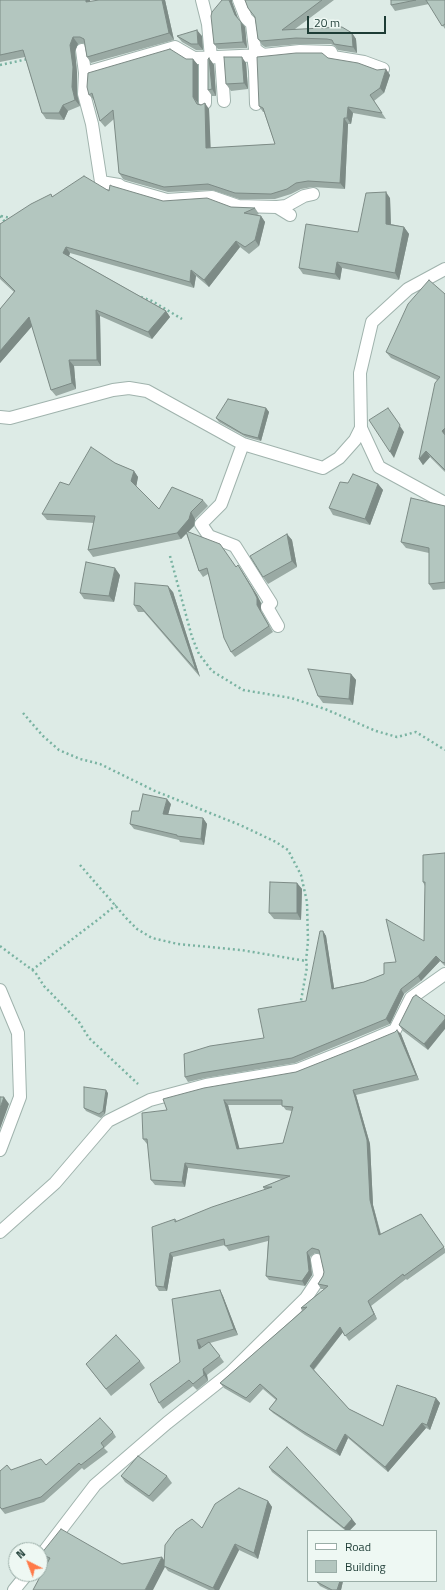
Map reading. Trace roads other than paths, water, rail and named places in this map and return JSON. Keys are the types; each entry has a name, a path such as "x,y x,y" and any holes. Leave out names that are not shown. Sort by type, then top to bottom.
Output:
{"street":[{"path":"202,0 208,24 212,58 224,101"},
{"path":"239,0 246,18 252,24 255,49 258,55 255,71 256,104"},
{"path":"85,73 175,47 194,58 258,55 300,51 331,52 333,57 364,62 383,69"},
{"path":"82,50 85,73 84,94 93,130 102,182 119,185 167,200 212,197 238,206 286,206 304,196 313,194"},
{"path":"205,103 212,58"},
{"path":"277,207 290,215"},
{"path":"445,269 408,289 372,322 360,373 361,428 379,467 445,503"},
{"path":"0,417 10,418 113,390 129,388 147,391 243,444 323,468 340,458 355,440 361,428"},
{"path":"243,444 221,504 201,524 209,536 235,546 271,603 267,607 278,626"},
{"path":"2,1228 55,1183 108,1121 150,1100 206,1085 297,1070 395,1030 411,998 445,974"},
{"path":"0,990 18,1033 20,1096 0,1150"},
{"path":"48,1547 95,1485 167,1423 230,1373 306,1298 320,1277 317,1260"},
{"path":"14,1590 20,1582"}]}
